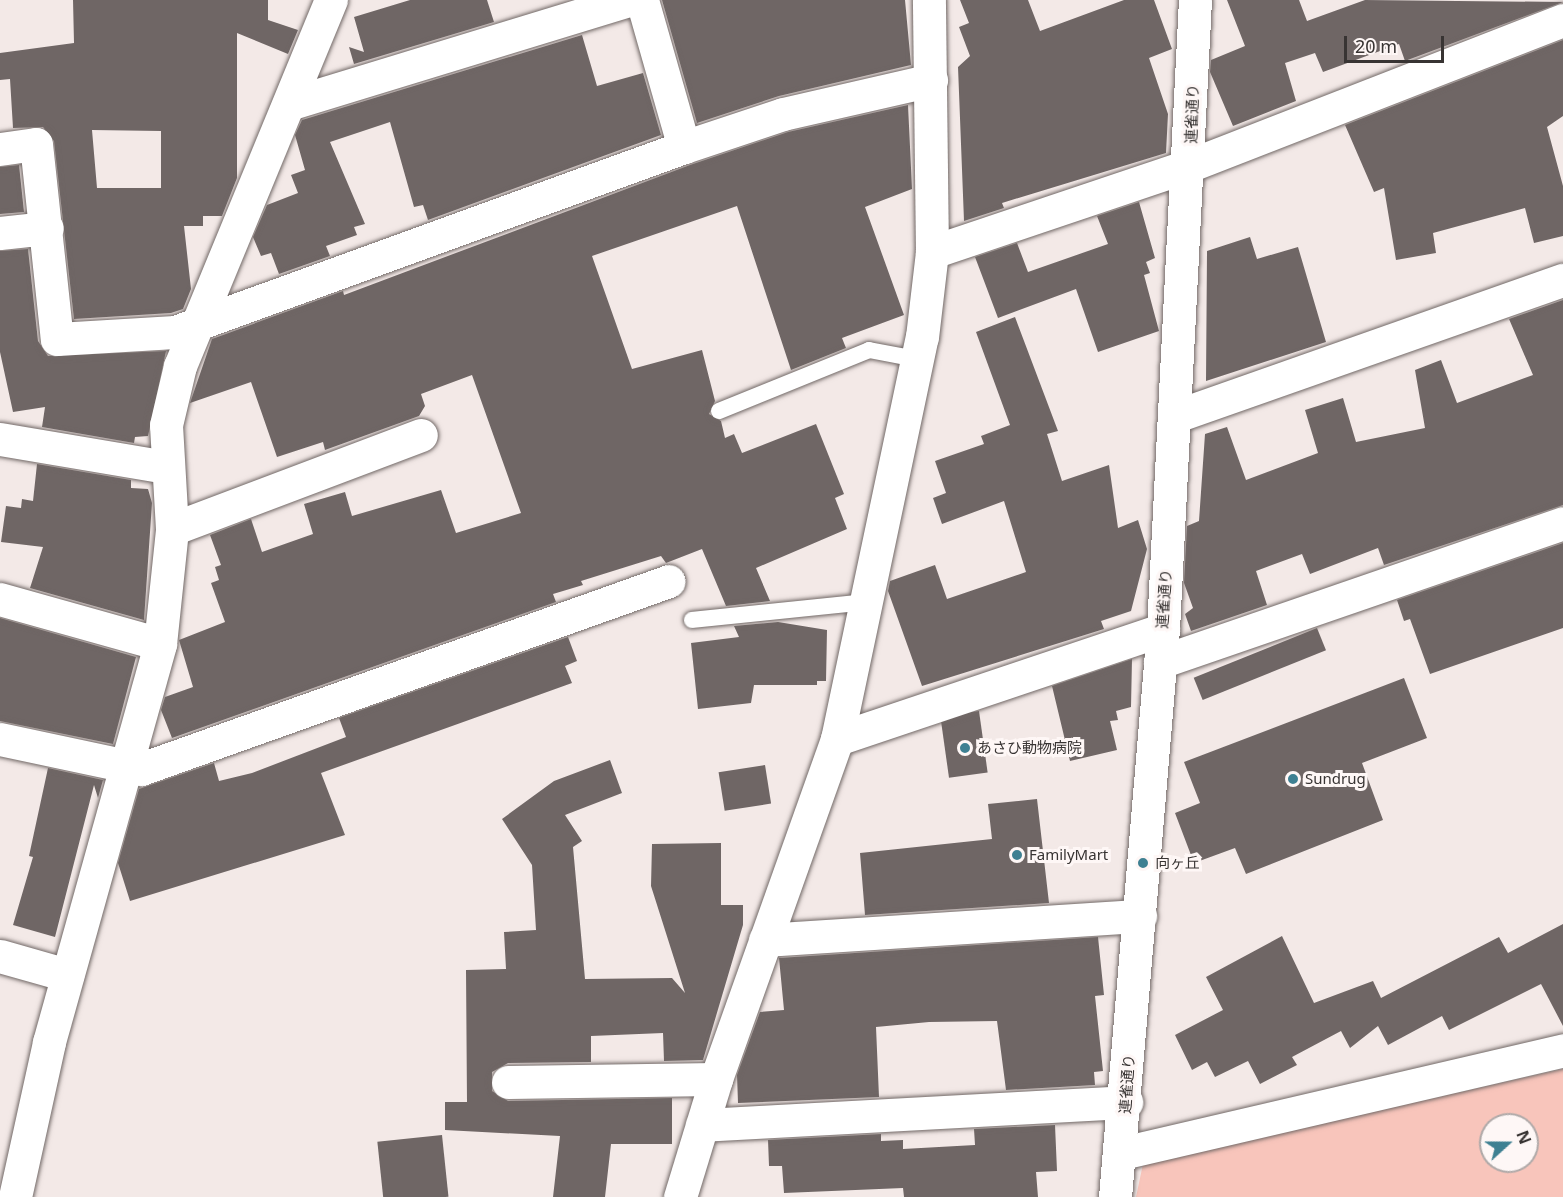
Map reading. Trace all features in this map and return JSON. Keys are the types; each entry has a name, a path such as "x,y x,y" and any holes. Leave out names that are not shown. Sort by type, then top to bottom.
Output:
{"street":[{"path":"15,1197 67,975 160,644 172,529 165,467 166,424 180,366 200,323 331,0"},
{"path":"289,104 629,0"},
{"path":"642,0 684,147"},
{"path":"680,1197 716,1079 837,740 917,359 932,252 929,0"},
{"name":"連雀通り","path":"1115,1197 1122,1153 1163,629 1191,165 1195,0"},
{"path":"932,252 1191,165 1563,20"},
{"path":"0,149 36,144 47,228 57,339 175,332 684,147 783,114 931,80"},
{"path":"0,233 47,228"},
{"path":"1176,416 1563,280"},
{"path":"172,529 421,435"},
{"path":"0,438 165,467"},
{"path":"1160,662 1563,523"},
{"path":"0,739 124,768 141,769 669,581"},
{"path":"0,599 160,644"},
{"path":"837,740 1163,629"},
{"path":"765,940 1140,916"},
{"path":"0,956 67,975"},
{"path":"1122,1153 1563,1050"},
{"path":"508,1082 716,1079"},
{"path":"702,1125 1126,1102"}],"lane":[{"path":"719,411 869,350 917,359"},
{"path":"693,620 866,603"}],"shaded area":[{"path":"1563,1069 1563,1197 1136,1197 1143,1164"}],"building":[{"path":"73,0 268,0 268,20 298,30 288,54 237,33 237,178 222,216 203,216 203,226 184,226 191,289 183,309 171,313 74,319 54,141 43,127 13,128 10,79 0,80 0,53 74,43","holes":["92,130 161,131 161,188 97,188"]},
{"path":"410,0 487,0 494,22 354,64 349,47 364,52 354,17"},
{"path":"662,0 905,0 911,65 779,96 697,123"},
{"path":"960,0 1028,0 1040,31 1124,0 1154,0 1172,49 1149,58 1168,114 1166,153 1002,203 1004,208 964,221 958,67 970,56 959,27 969,23"},
{"path":"1227,0 1299,0 1307,21 1365,0 1563,2 1405,61 1399,44 1323,72 1315,53 1285,63 1296,101 1233,126 1210,72 1211,60 1245,46"},
{"path":"582,35 597,86 643,73 661,135 428,220 423,205 414,207 390,122 330,142 365,224 354,227 357,235 326,246 330,256 279,274 271,253 261,256 253,237 267,205 298,193 291,175 305,170 295,135 302,120"},
{"path":"1563,40 1563,116 1547,127 1563,186 1563,236 1534,243 1525,208 1433,233 1436,253 1396,260 1384,188 1374,192 1345,125"},
{"path":"908,105 912,189 865,207 904,315 842,338 846,348 791,370 737,206 592,256 632,369 702,350 715,401 709,414 721,421 725,438 734,434 742,453 816,424 844,494 835,498 847,529 756,568 770,601 726,606 702,549 666,563 661,556 581,581 583,585 553,594 556,602 172,738 161,710 165,697 193,687 179,640 225,622 211,583 219,580 215,567 221,565 210,535 251,519 262,552 313,534 304,504 345,492 352,516 441,490 456,533 521,513 472,375 421,394 425,406 419,416 325,450 323,442 277,457 251,382 190,403 212,339 343,291 344,295 690,165 788,132"},
{"path":"19,165 24,212 0,214 0,167"},
{"path":"1139,202 1155,258 1146,262 1150,273 1144,275 1159,331 1098,352 1076,289 998,318 975,257 1017,243 1028,272 1108,244 1097,216"},
{"path":"1250,237 1257,259 1298,247 1326,342 1206,381 1207,251"},
{"path":"28,249 38,341 48,356 166,351 148,436 135,437 134,443 42,427 45,407 13,412 0,352 0,251"},
{"path":"1563,300 1563,505 1384,565 1378,548 1310,574 1302,554 1256,571 1267,605 1191,631 1185,614 1193,608 1184,583 1187,526 1199,521 1205,434 1227,427 1246,480 1318,453 1305,410 1343,398 1356,442 1425,428 1415,370 1441,360 1457,403 1533,375 1509,319"},
{"path":"1015,317 1058,431 1047,434 1062,481 1109,465 1118,528 1138,520 1147,549 1131,611 1101,621 1104,629 922,686 888,591 890,581 935,565 947,599 1026,572 1004,501 942,524 933,498 946,493 935,461 984,444 981,436 1010,425 976,332"},
{"path":"37,464 131,480 131,488 148,489 152,503 144,620 30,588 43,547 1,542 6,506 21,508 22,499 33,501"},
{"path":"1563,543 1563,628 1430,674 1410,619 1404,621 1397,600"},
{"path":"0,618 136,657 113,744 0,721"},
{"path":"778,622 827,630 826,681 817,681 817,685 754,685 751,703 698,709 691,643 739,637 734,626"},
{"path":"1317,628 1326,650 1203,700 1194,678"},
{"path":"568,637 577,661 565,666 572,683 321,773 345,835 130,901 118,863 139,789 214,763 219,781 252,773 346,737 339,718"},
{"path":"1132,659 1131,707 1116,711 1118,720 1110,721 1117,750 1070,761 1052,686"},
{"path":"1404,678 1427,738 1362,763 1383,820 1246,874 1235,848 1194,863 1175,813 1200,803 1184,762"},
{"name":"あさひ動物病院","path":"979,711 988,772 949,778 940,716"},
{"path":"610,760 622,793 565,815 582,841 573,847 585,979 672,978 685,993 651,886 652,844 721,843 721,905 743,905 743,925 703,1060 664,1061 663,1033 591,1036 591,1062 508,1063 492,1072 492,1091 508,1101 672,1098 672,1144 611,1144 605,1197 553,1197 560,1136 445,1130 445,1102 467,1102 466,970 506,969 504,932 536,930 532,865 502,819 554,781"},
{"path":"765,765 771,804 725,811 719,772"},
{"path":"48,768 103,780 98,798 94,785 55,937 13,925 33,857 29,856"},
{"path":"1037,799 1049,903 865,915 860,853 992,839 988,804"},
{"path":"1563,924 1563,1026 1541,984 1449,1030 1442,1016 1388,1045 1378,1026 1350,1048 1341,1031 1292,1057 1297,1065 1260,1084 1248,1061 1215,1077 1207,1062 1192,1070 1175,1035 1223,1010 1206,977 1282,936 1314,1003 1373,981 1381,998 1499,937 1508,953"},
{"path":"1098,937 1104,995 1095,996 1103,1071 1094,1072 1095,1085 1006,1090 997,1021 929,1022 876,1027 879,1097 738,1103 737,1075 760,1012 784,1010 779,958"},
{"path":"1055,1125 1057,1171 1036,1172 1038,1197 904,1197 903,1188 784,1193 782,1166 769,1166 768,1140 881,1134 881,1141 903,1140 903,1149 975,1145 974,1129"},
{"path":"442,1135 448,1197 383,1197 377,1142"}],"place":[{"name":"あさひ動物病院","path":"965,748"},
{"name":"Sundrug","path":"1293,779"},
{"name":"FamilyMart","path":"1017,855"},
{"name":"向ヶ丘","path":"1143,863"}]}
